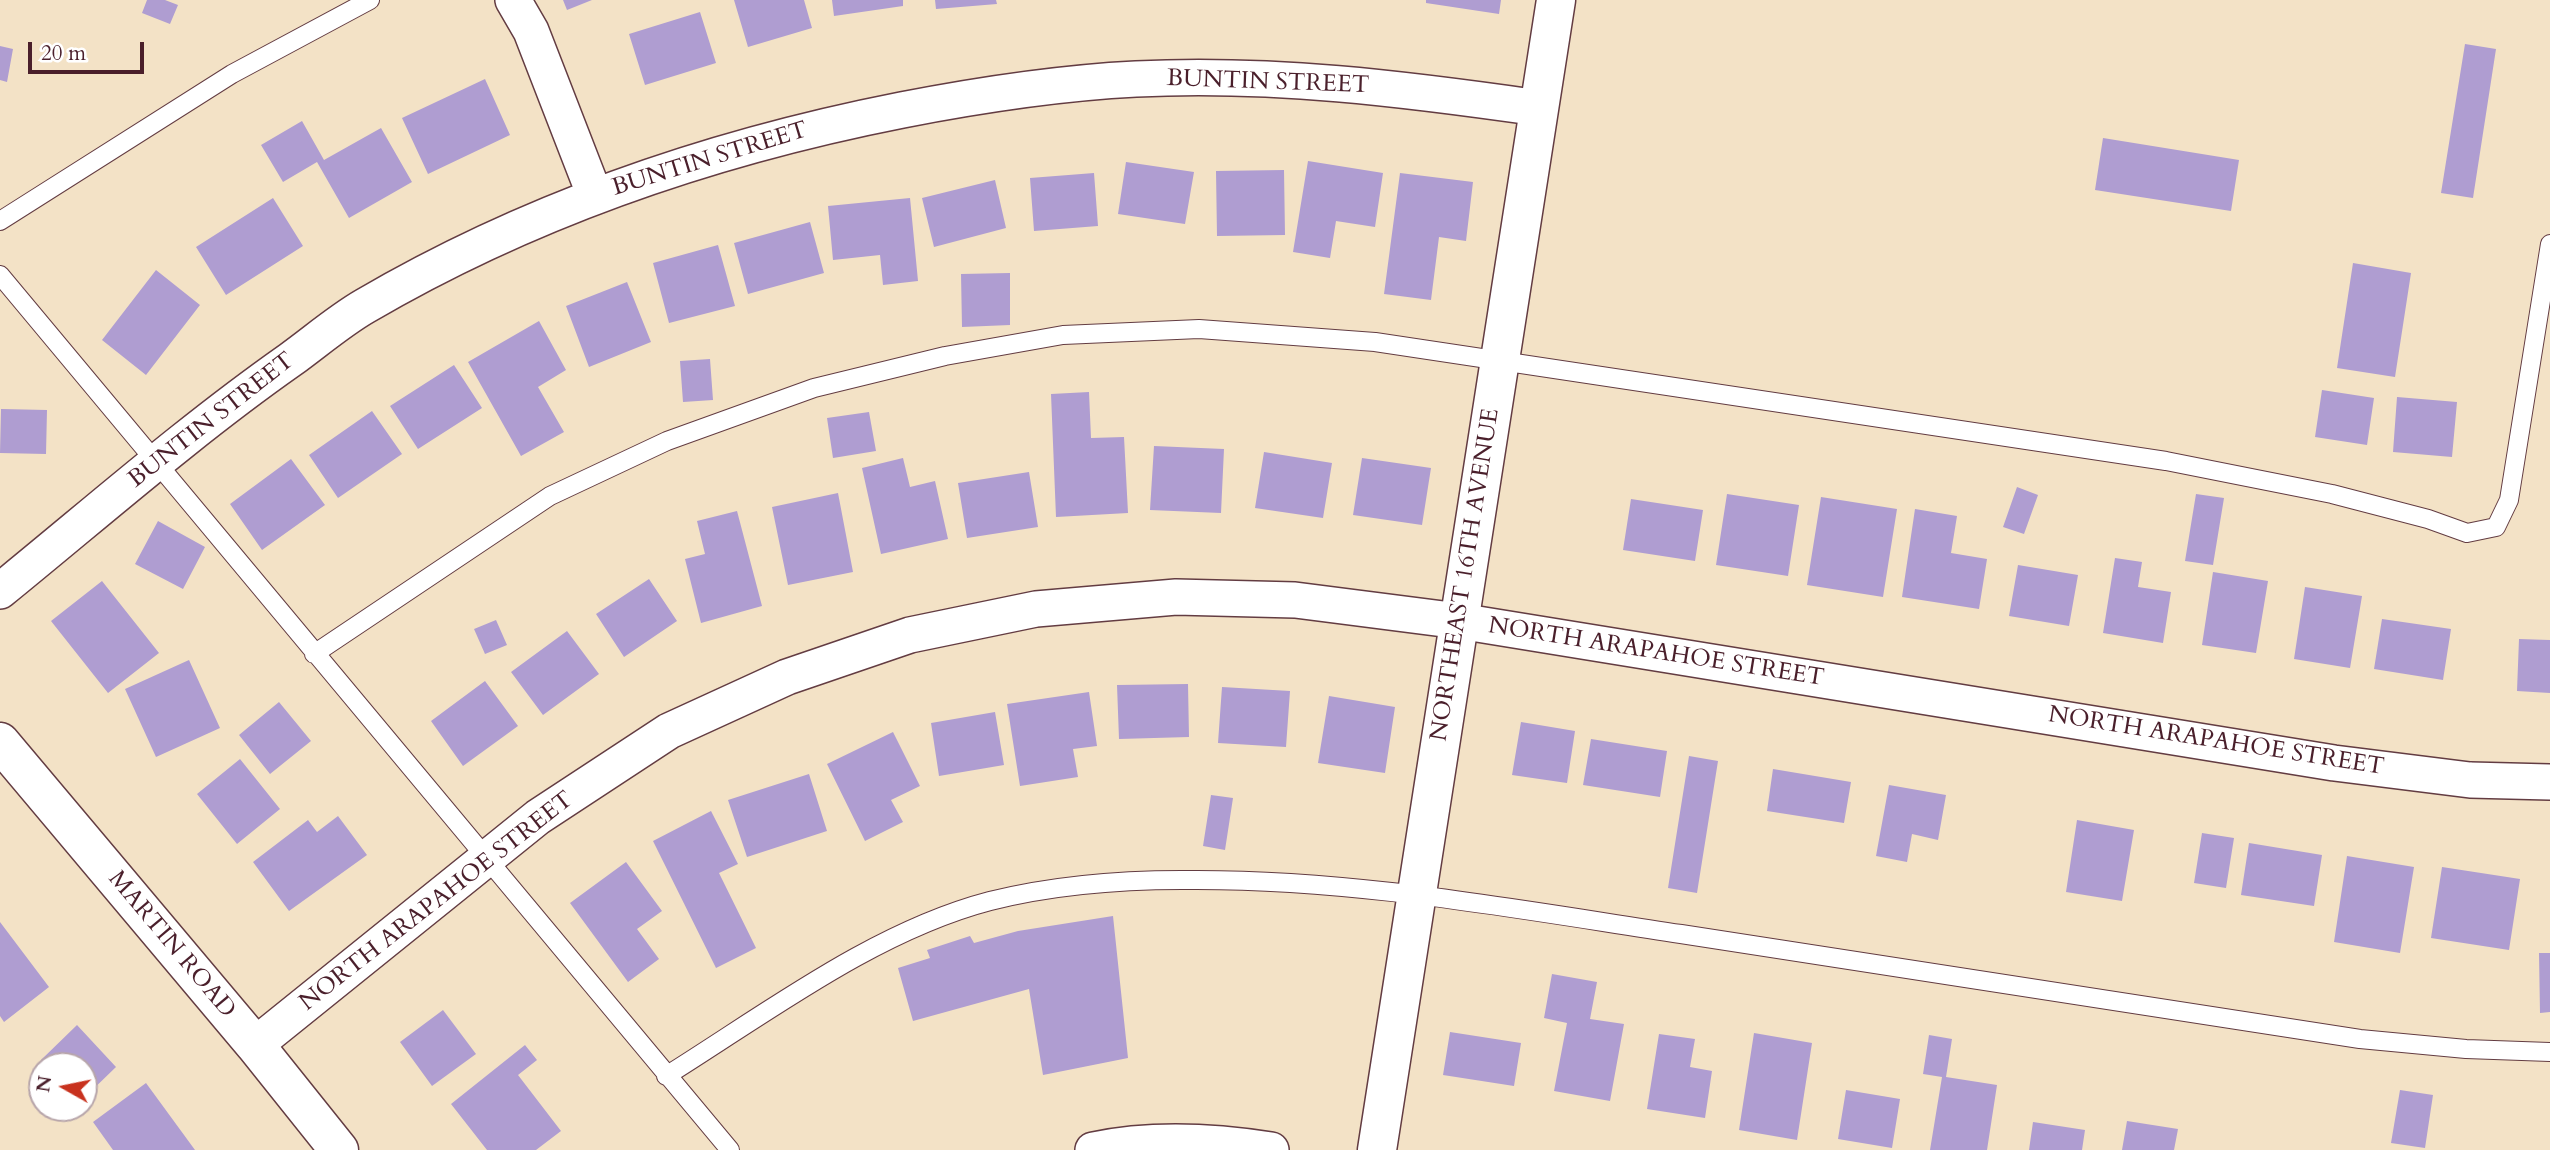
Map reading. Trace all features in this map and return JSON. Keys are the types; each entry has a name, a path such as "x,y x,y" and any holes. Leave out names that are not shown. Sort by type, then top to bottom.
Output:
{"street":[{"path":"513,0 531,31 595,196"},
{"name":"NORTHEAST 16TH AVENUE","path":"1377,1150 1556,0"},
{"name":"BUNTIN STREET","path":"0,592 237,397 362,308 478,246 595,196 732,149 830,124 993,92 1136,79 1278,79 1433,93 1539,108"},
{"name":"NORTH ARAPAHOE STREET","path":"255,1045 538,817 669,731 788,677 910,635 1036,608 1176,597 1295,600 1459,621 2334,762 2470,780 2550,782"},
{"name":"MARTIN ROAD","path":"0,742 255,1045 339,1150"},
{"path":"1093,1150 1171,1143 1242,1145 1271,1150"}],"lane":[{"path":"0,221 232,74 370,0"},
{"path":"314,654 550,496 667,442 814,388 945,356 1063,335 1185,330 1375,342 2166,461 2332,494 2428,519 2467,533 2496,527 2509,500 2550,244"},
{"path":"0,275 730,1150"},
{"path":"666,1076 845,963 912,929 987,902 1063,885 1149,880 1247,879 1416,894 2360,1039 2466,1049 2550,1052"}],"building":[{"path":"147,0 165,0 178,5 170,24 142,13"},
{"path":"563,0 592,0 567,10"},
{"path":"734,0 804,0 812,28 748,47"},
{"path":"832,0 903,0 903,6 834,16"},
{"path":"935,0 996,0 997,4 936,9"},
{"path":"1426,0 1501,0 1499,14 1426,3"},
{"path":"700,12 716,63 645,85 629,34"},
{"path":"2465,44 2496,49 2473,198 2441,193"},
{"path":"0,46 13,49 7,82 0,80"},
{"path":"485,79 510,135 428,174 402,118"},
{"path":"302,121 324,160 381,128 412,182 349,218 317,162 283,182 261,145"},
{"path":"2103,138 2239,160 2231,211 2095,190"},
{"path":"1308,161 1383,173 1375,227 1336,221 1330,258 1293,252"},
{"path":"1126,162 1194,172 1185,224 1118,214"},
{"path":"1284,170 1285,235 1217,236 1216,171"},
{"path":"1094,173 1098,226 1034,231 1030,178"},
{"path":"1400,173 1473,182 1466,241 1439,237 1431,300 1384,294"},
{"path":"995,180 1006,228 934,247 922,198"},
{"path":"273,198 303,246 226,295 196,247"},
{"path":"910,198 918,281 883,285 880,255 833,260 828,206"},
{"path":"810,222 824,273 748,294 734,243"},
{"path":"718,245 735,306 669,323 653,263"},
{"path":"2353,263 2411,273 2395,377 2337,368"},
{"path":"156,270 200,305 146,375 102,340"},
{"path":"1010,273 1010,325 962,327 961,274"},
{"path":"627,282 651,342 589,367 566,306"},
{"path":"539,321 566,370 538,387 564,432 521,456 468,362"},
{"path":"710,359 713,400 683,402 680,361"},
{"path":"454,365 482,408 418,449 390,406"},
{"path":"2322,390 2374,398 2367,445 2315,437"},
{"path":"1089,392 1091,438 1124,437 1128,513 1056,517 1051,394"},
{"path":"2397,397 2457,402 2452,457 2393,452"},
{"path":"1,409 47,410 46,454 0,453"},
{"path":"372,411 402,454 338,498 309,455"},
{"path":"869,412 876,451 833,458 827,418"},
{"path":"1154,446 1224,449 1221,513 1150,510"},
{"path":"1264,452 1332,463 1323,518 1255,508"},
{"path":"903,458 910,487 935,481 948,539 881,554 862,468"},
{"path":"1362,458 1431,468 1422,525 1353,515"},
{"path":"291,459 325,505 262,550 230,504"},
{"path":"1029,472 1038,527 967,538 958,483"},
{"path":"2017,487 2038,495 2024,534 2003,527"},
{"path":"838,493 853,572 788,585 772,507"},
{"path":"1727,494 1799,505 1788,576 1716,565"},
{"path":"2196,494 2224,498 2213,565 2185,561"},
{"path":"1821,497 1897,509 1883,597 1807,585"},
{"path":"1631,499 1703,510 1695,561 1623,550"},
{"path":"1915,509 1957,516 1951,553 1987,559 1979,609 1902,597"},
{"path":"737,511 762,606 701,623 685,559 705,554 697,521"},
{"path":"158,521 205,547 183,589 135,564"},
{"path":"2115,558 2142,562 2138,587 2171,592 2163,643 2103,633"},
{"path":"2018,565 2078,575 2069,626 2009,616"},
{"path":"2213,572 2268,581 2256,653 2202,645"},
{"path":"649,579 677,621 624,657 596,614"},
{"path":"102,581 159,653 108,693 51,621"},
{"path":"2305,587 2362,596 2350,668 2294,659"},
{"path":"2382,619 2451,629 2443,680 2374,669"},
{"path":"496,620 507,645 485,654 474,629"},
{"path":"567,631 599,674 543,715 511,672"},
{"path":"2519,639 2550,640 2550,693 2517,691"},
{"path":"189,660 220,728 156,757 125,689"},
{"path":"485,681 518,726 463,766 431,721"},
{"path":"1188,684 1189,737 1119,739 1117,685"},
{"path":"1222,687 1290,691 1286,747 1218,743"},
{"path":"1089,692 1097,746 1073,749 1078,777 1020,786 1007,704"},
{"path":"1329,696 1395,707 1385,773 1318,763"},
{"path":"279,702 311,741 270,774 239,735"},
{"path":"995,712 1004,765 939,776 931,723"},
{"path":"1521,722 1575,731 1567,783 1512,775"},
{"path":"893,732 920,786 891,800 903,822 865,841 827,764"},
{"path":"1591,739 1667,751 1660,797 1583,785"},
{"path":"1689,756 1718,761 1697,893 1668,888"},
{"path":"240,759 280,809 237,844 197,794"},
{"path":"1773,769 1851,782 1844,823 1767,811"},
{"path":"809,774 827,831 747,857 728,800"},
{"path":"1889,785 1946,795 1938,840 1912,834 1907,862 1876,856"},
{"path":"1211,795 1233,798 1225,850 1203,846"},
{"path":"711,811 738,864 719,873 756,948 716,968 653,841"},
{"path":"338,816 367,855 289,911 253,862 308,820 317,832"},
{"path":"2077,820 2134,830 2122,901 2066,892"},
{"path":"2202,833 2234,838 2226,888 2194,883"},
{"path":"2249,843 2322,855 2314,906 2241,895"},
{"path":"2347,856 2414,867 2400,953 2334,942"},
{"path":"626,862 662,911 637,929 659,959 628,982 570,903"},
{"path":"2442,867 2520,879 2509,950 2431,938"},
{"path":"1113,916 1128,1058 1043,1075 1029,989 913,1021 898,968 930,958 927,950 970,936 974,943 1018,931"},
{"path":"0,922 49,987 4,1022 0,1016"},
{"path":"2539,953 2550,953 2550,1012 2540,1013"},
{"path":"1552,974 1597,982 1590,1019 1624,1024 1610,1101 1554,1091 1567,1023 1544,1018"},
{"path":"443,1010 476,1054 432,1086 400,1042"},
{"path":"77,1025 116,1067 98,1084 98,1052 49,1052"},
{"path":"1450,1032 1521,1043 1514,1086 1443,1075"},
{"path":"1754,1033 1812,1043 1797,1140 1739,1130"},
{"path":"1659,1034 1695,1039 1690,1067 1712,1071 1705,1118 1647,1109"},
{"path":"1929,1035 1952,1039 1946,1077 1997,1085 1987,1150 1930,1150 1942,1077 1923,1074"},
{"path":"525,1045 537,1060 518,1075 561,1131 536,1150 487,1150 451,1104"},
{"path":"146,1083 195,1150 113,1150 93,1122 98,1122 98,1118"},
{"path":"1846,1090 1900,1099 1892,1148 1838,1139"},
{"path":"2400,1090 2433,1095 2425,1148 2391,1143"},
{"path":"2127,1121 2178,1129 2174,1150 2122,1150"},
{"path":"2033,1122 2085,1130 2082,1150 2029,1150"}]}
